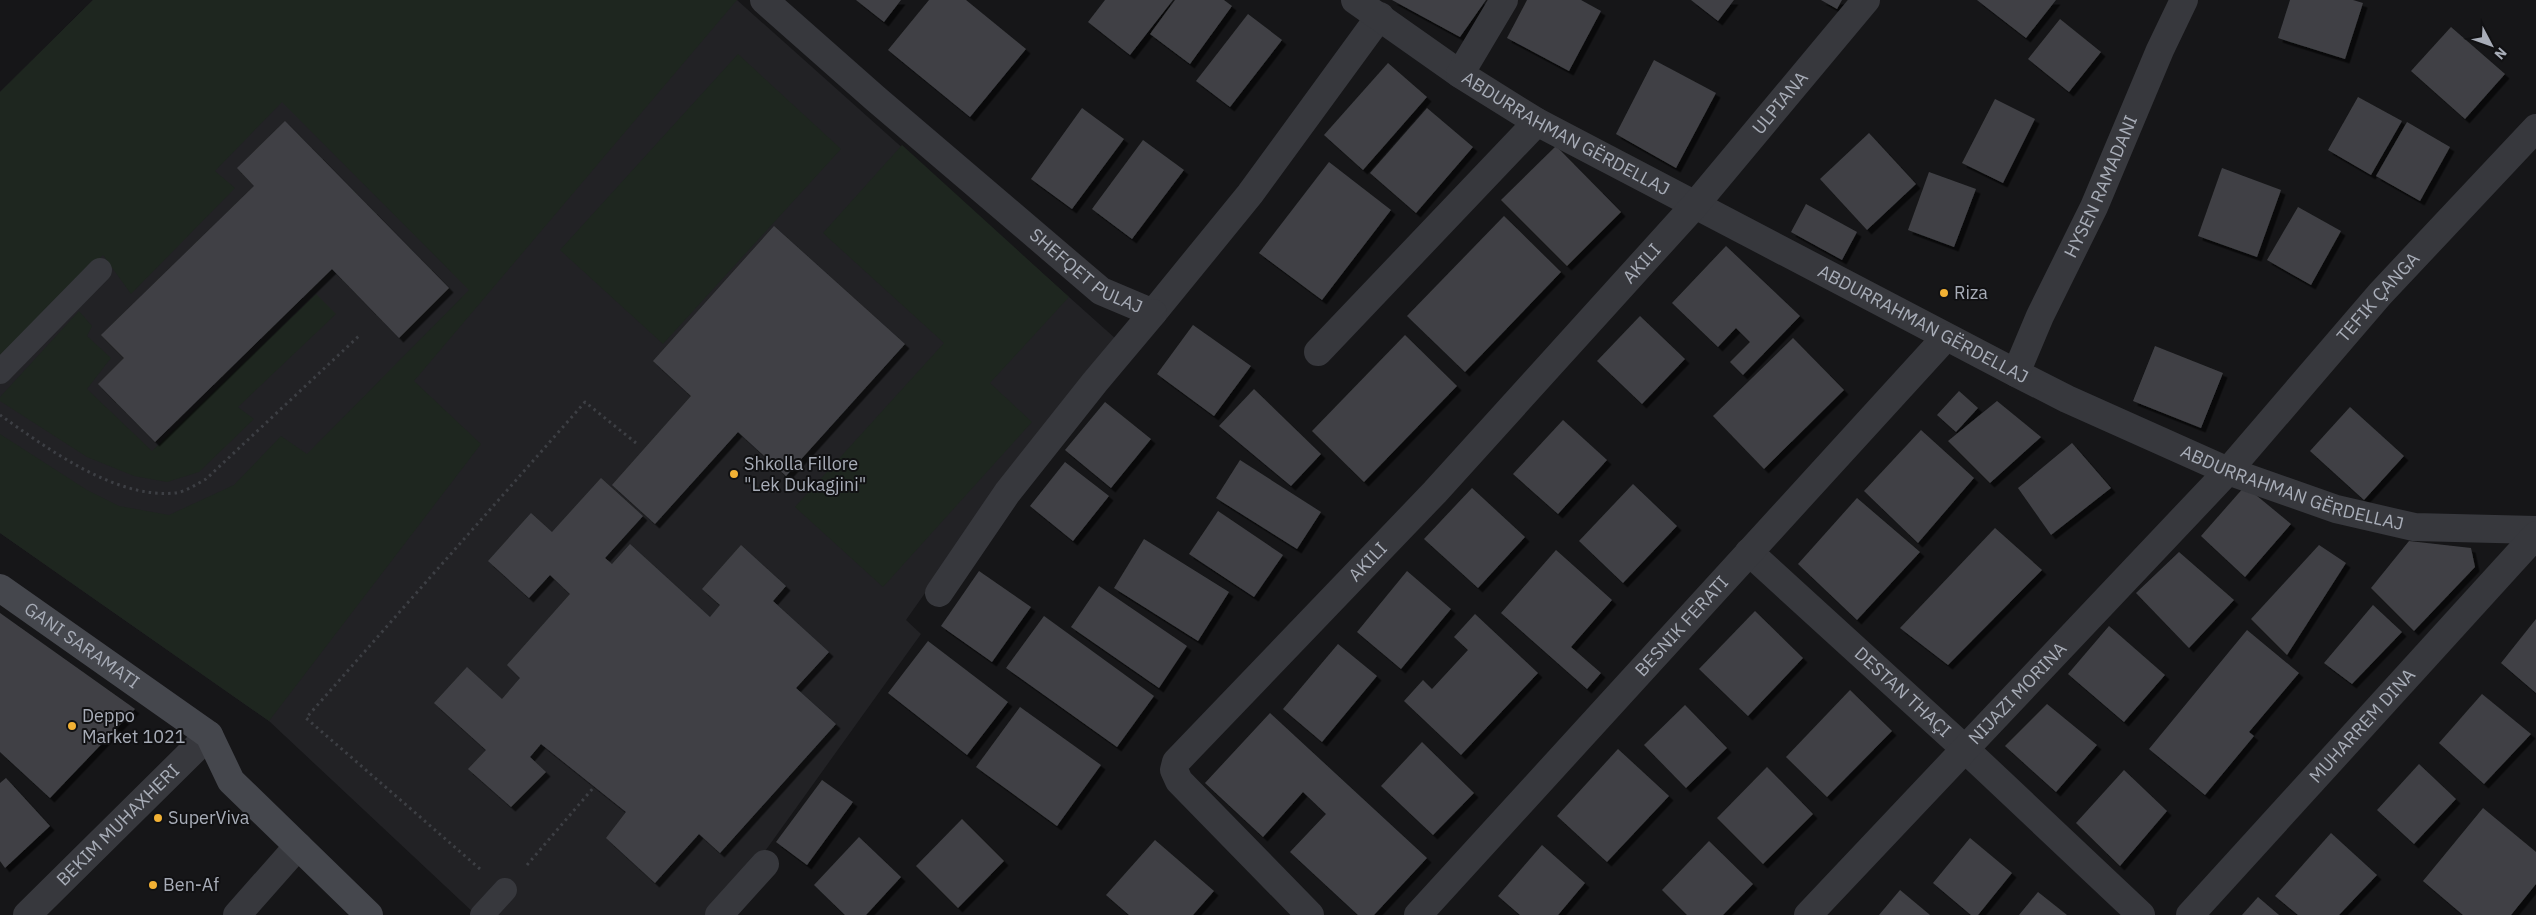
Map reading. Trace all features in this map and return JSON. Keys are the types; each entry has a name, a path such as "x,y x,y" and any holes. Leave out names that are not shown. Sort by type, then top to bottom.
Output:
{"street":[{"name":"SHEFQET PULAJ","path":"764,0 883,106 1101,291 1153,313 1250,194 1380,16"},
{"name":"ABDURRAHMAN GËRDELLAJ","path":"1355,0 1460,74 1537,122 2016,373 2228,471 2336,509 2414,527 2536,530"},
{"path":"1460,74 1504,0"},
{"name":"ULPIANA","path":"1696,205 1866,0"},
{"name":"HYSEN RAMADANI","path":"2016,373 2040,316 2094,207 2160,50 2184,0"},
{"path":"1318,352 1537,122"},
{"name":"TEFIK ÇANGA","path":"2228,471 2380,294 2536,128"},
{"name":"AKILI","path":"1310,915 1179,781 1174,770 1176,762 1435,492 1696,205"},
{"path":"939,593 1007,493 1095,382 1153,313"},
{"name":"BESNIK FERATI","path":"1418,915 1946,337"},
{"name":"NIJAZI MORINA","path":"1808,915 2228,471"},
{"name":"MUHARREM DINA","path":"2190,915 2536,536"},
{"name":"DESTAN THAÇI","path":"1749,552 1965,749 2142,915"},
{"name":"GANI SARAMATI","path":"0,588 208,735 231,781 369,915"},
{"name":"BEKIM MUHAXHERI","path":"26,915 208,735"},
{"path":"237,915 298,846"},
{"path":"719,915 765,864"}],"lane":[{"path":"0,372 100,270"},
{"path":"482,915 505,890"}],"path":[{"path":"0,415 87,471 146,494 177,493 206,480 361,334"},
{"path":"594,786 505,890 306,718 585,402 636,443"}],"shaded area":[{"path":"93,0 737,0 1116,339 988,504 906,620 921,634 763,854 708,915 476,915 269,721 0,533 0,92"},
{"path":"93,0 737,0 414,381 481,444 269,721 0,533 0,434 87,490 119,506 169,515 234,485 281,436 307,454 469,290 282,102 215,171 235,188 131,294 103,255 0,355 0,92"},
{"path":"738,54 841,149 663,344 560,250"},
{"path":"902,145 1069,297 990,383 1032,422 883,587 795,507 944,343 823,233"},
{"path":"316,294 336,314 238,407 254,419 199,472 167,482 134,476 87,457 0,401 0,397 79,311 92,326 87,336 111,358 87,389 152,451"}],"building":[{"path":"856,0 901,0 884,22"},
{"path":"929,0 966,0 1026,49 970,117 888,50"},
{"path":"1105,0 1173,0 1130,55 1088,22"},
{"path":"1175,0 1224,0 1232,6 1190,64 1150,34"},
{"path":"1392,0 1486,0 1460,37"},
{"path":"1527,0 1581,0 1601,11 1569,71 1507,38"},
{"path":"1691,0 1734,0 1718,21"},
{"path":"1821,0 1842,0 1837,9"},
{"path":"1977,0 2056,0 2026,38"},
{"path":"2290,0 2353,0 2363,3 2345,59 2278,38"},
{"path":"1248,14 1282,40 1230,107 1196,81"},
{"path":"2060,19 2101,52 2069,92 2028,59"},
{"path":"2451,27 2505,74 2465,119 2411,71"},
{"path":"1654,60 1716,93 1676,168 1616,134"},
{"path":"1388,63 1427,97 1363,170 1324,135"},
{"path":"2358,97 2402,121 2371,175 2328,150"},
{"path":"1995,99 2035,119 2003,183 1962,163"},
{"path":"1082,108 1124,139 1072,209 1031,179"},
{"path":"1427,108 1473,147 1416,213 1370,173"},
{"path":"285,121 449,288 399,338 332,269 155,442 98,384 124,358 101,335 254,186 237,168"},
{"path":"2407,122 2450,147 2420,201 2376,176"},
{"path":"1869,133 1916,184 1867,230 1820,179"},
{"path":"1143,140 1184,170 1132,239 1092,209"},
{"path":"1556,146 1621,212 1567,266 1501,200"},
{"path":"1329,162 1391,210 1322,300 1259,253"},
{"path":"2222,168 2281,190 2257,257 2198,236"},
{"path":"1929,172 1976,189 1954,247 1908,230"},
{"path":"1806,204 1857,232 1842,260 1791,232"},
{"path":"2298,207 2341,231 2311,285 2267,260"},
{"path":"1504,216 1561,272 1465,372 1407,316"},
{"path":"774,226 905,344 786,476 738,432 655,524 612,485 691,396 653,361"},
{"path":"1726,246 1800,316 1743,375 1730,362 1750,342 1736,328 1718,347 1672,303"},
{"path":"1640,316 1685,359 1642,404 1597,361"},
{"path":"1193,325 1251,366 1214,416 1157,374"},
{"path":"1405,335 1457,386 1364,482 1312,431"},
{"path":"1793,338 1844,390 1764,469 1713,416"},
{"path":"2155,346 2223,373 2201,428 2133,401"},
{"path":"1254,389 1321,454 1291,486 1219,426"},
{"path":"1959,391 1978,408 1956,432 1937,415"},
{"path":"1997,401 2041,437 1990,483 1948,441"},
{"path":"1105,402 1151,439 1111,488 1065,450"},
{"path":"2350,407 2404,456 2364,500 2310,451"},
{"path":"1563,420 1607,460 1558,514 1513,474"},
{"path":"1921,430 1974,478 1918,543 1864,491"},
{"path":"2072,443 2111,488 2051,535 2018,488"},
{"path":"1240,460 1321,512 1297,549 1216,498"},
{"path":"1065,462 1109,496 1073,541 1030,506"},
{"path":"601,478 643,516 605,558 612,564 630,544 710,617 720,605 702,589 741,545 786,586 773,601 829,652 796,688 836,724 720,853 699,834 655,883 606,838 626,812 541,744 530,757 546,772 511,807 468,769 486,750 434,703 467,667 502,699 520,678 507,665 570,594 550,575 529,598 488,561 531,513 552,532"},
{"path":"1633,484 1677,526 1623,583 1579,541"},
{"path":"2245,486 2291,524 2245,577 2201,536"},
{"path":"1472,488 1525,537 1478,588 1424,539"},
{"path":"1857,498 1920,552 1857,620 1798,564"},
{"path":"1218,511 1283,555 1254,597 1189,554"},
{"path":"1995,528 2042,570 1948,665 1900,628"},
{"path":"1144,539 1229,592 1198,641 1114,588"},
{"path":"2409,541 2471,548 2475,567 2414,631 2371,588"},
{"path":"2319,545 2346,563 2287,655 2251,619"},
{"path":"1556,550 1612,600 1571,647 1601,673 1587,689 1501,613"},
{"path":"2179,552 2234,600 2189,648 2136,593"},
{"path":"979,571 1031,607 992,662 941,626"},
{"path":"1407,571 1451,609 1401,669 1357,632"},
{"path":"1099,586 1187,646 1159,688 1071,627"},
{"path":"2373,605 2402,632 2352,684 2324,663"},
{"path":"1755,611 1803,658 1748,716 1699,669"},
{"path":"0,613 135,709 50,798 0,752"},
{"path":"1475,614 1538,673 1461,755 1404,701 1423,680 1432,689 1468,650 1454,637"},
{"path":"1044,616 1154,696 1117,747 1006,668"},
{"path":"2536,619 2536,693 2501,663"},
{"path":"2109,626 2165,675 2124,722 2068,674"},
{"path":"2247,630 2299,673 2249,732 2254,736 2205,795 2149,749"},
{"path":"928,641 1008,702 967,755 888,693"},
{"path":"1338,644 1377,676 1322,742 1283,709"},
{"path":"1850,690 1892,731 1827,797 1786,757"},
{"path":"2482,694 2531,734 2484,784 2439,743"},
{"path":"2047,704 2097,745 2056,792 2005,746"},
{"path":"1685,705 1727,748 1686,788 1644,745"},
{"path":"1020,707 1101,765 1057,826 976,767"},
{"path":"1270,713 1427,858 1374,915 1358,915 1290,852 1326,814 1303,792 1263,837 1205,783"},
{"path":"1422,742 1474,793 1433,835 1381,786"},
{"path":"1618,749 1669,796 1607,862 1557,816"},
{"path":"2419,764 2456,799 2414,844 2377,810"},
{"path":"1767,767 1813,814 1763,864 1717,818"},
{"path":"2124,770 2167,811 2120,866 2076,823"},
{"path":"6,778 50,826 5,868 0,861 0,783"},
{"path":"822,780 853,802 807,865 776,842"},
{"path":"2483,808 2536,852 2536,884 2511,915 2463,915 2423,881"},
{"path":"962,819 1004,861 958,908 916,866"},
{"path":"2331,833 2377,875 2339,915 2298,915 2275,896"},
{"path":"859,837 901,877 866,915 845,915 814,885"},
{"path":"1970,838 2012,873 1978,915 1971,915 1933,883"},
{"path":"1155,840 1214,891 1193,915 1129,915 1106,895"},
{"path":"1709,841 1753,884 1723,915 1687,915 1662,890"},
{"path":"1542,845 1585,883 1558,915 1520,915 1498,896"},
{"path":"1900,890 1930,915 1879,915"},
{"path":"2038,892 2067,915 2019,915"},
{"path":"2258,897 2279,915 2242,915"}],"place":[{"name":"Riza","path":"1944,293"},
{"name":"Shkolla Fillore \"Lek Dukagjini\"","path":"734,474"},
{"name":"Deppo Market 1021","path":"72,726"},
{"name":"SuperViva","path":"158,818"},
{"name":"Ben-Af","path":"153,885"}]}
